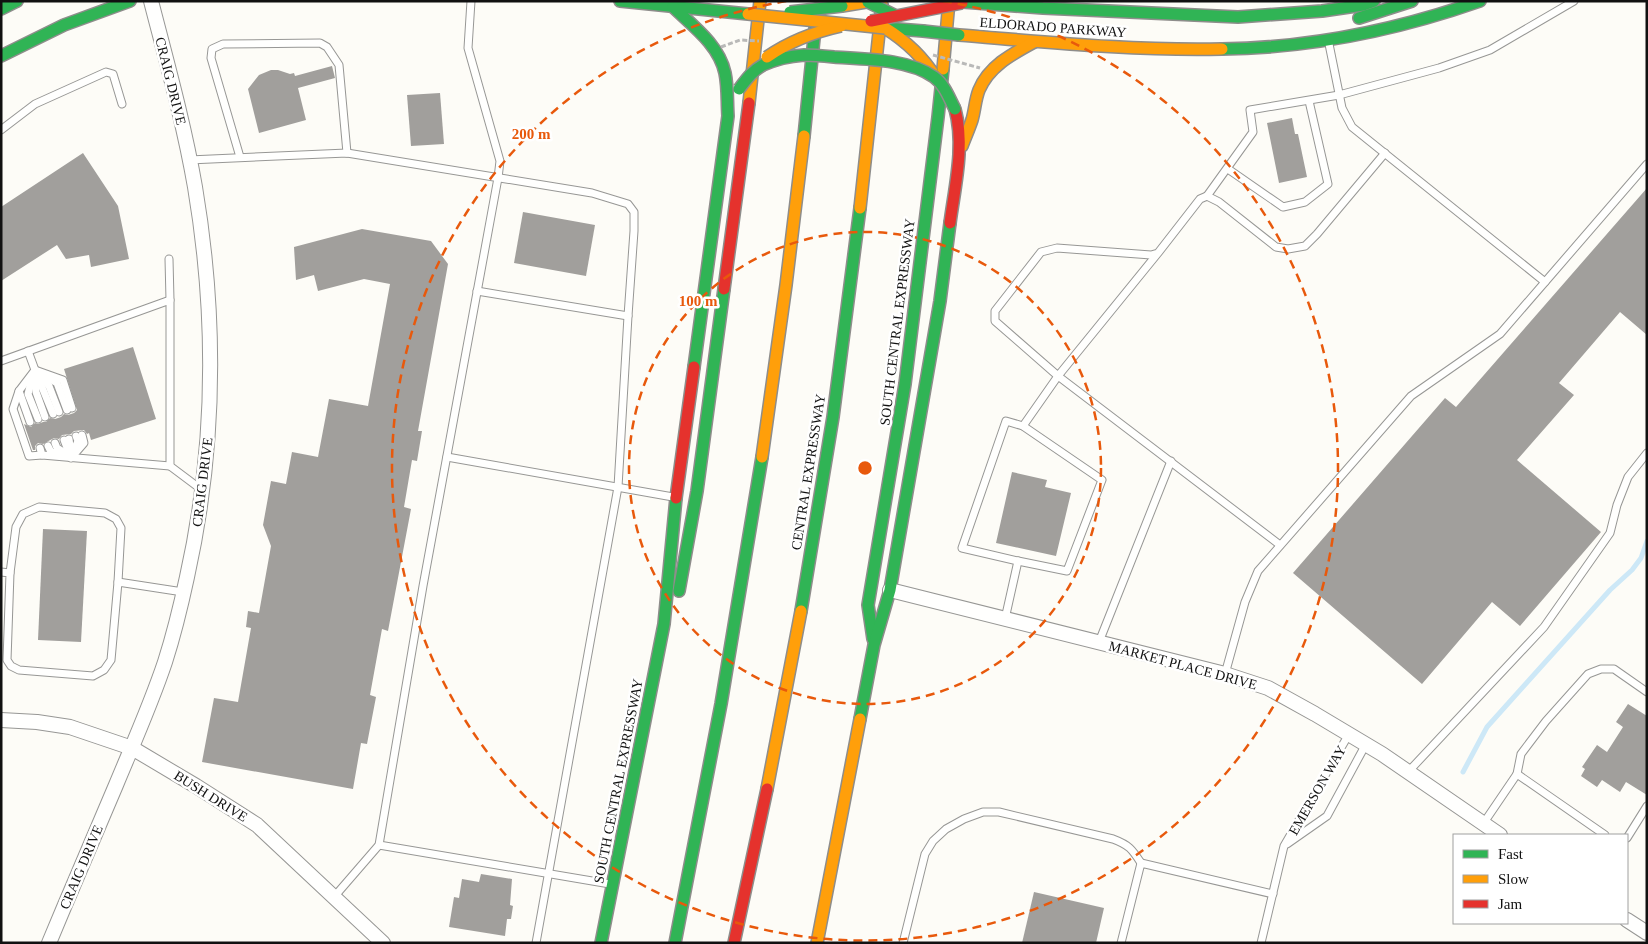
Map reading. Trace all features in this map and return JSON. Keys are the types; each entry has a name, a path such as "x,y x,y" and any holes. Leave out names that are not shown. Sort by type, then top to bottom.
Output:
{"main road":[{"path":"1,9 17,1"},
{"path":"1,56 64,25 130,1"},
{"name":"ELDORADO PARKWAY","path":"620,1 1034,42 1191,50 1244,49 1328,41 1443,14 1480,1"},
{"name":"SOUTH CENTRAL EXPRESSWAY","path":"664,624 678,597 697,492 749,107 760,1"},
{"path":"675,943 695,849 760,474 783,314 809,93 817,1"},
{"name":"CENTRAL EXPRESSWAY","path":"734,943 790,674 817,519 853,270 882,1"},
{"name":"ELDORADO PARKWAY","path":"950,1 1238,17 1280,15 1322,6 1363,5 1374,1"},
{"name":"SOUTH CENTRAL EXPRESSWAY","path":"874,646 868,605 905,384 937,127 950,1"},
{"path":"1328,41 1329,36 1344,23 1412,1"},
{"path":"748,14 808,10 838,4 869,2 923,30"},
{"path":"728,116 733,109 739,89 761,62 794,40 820,31 962,2"},
{"path":"838,4 901,38 928,64 946,91 954,109 959,124 960,150"},
{"path":"1191,50 1221,38 1256,37 1316,29 1322,6"},
{"path":"673,7 707,41 720,59 726,81 728,116"},
{"path":"960,150 973,119 979,90 990,72 1006,58 1034,42"},
{"path":"755,70 782,59 807,55 896,63 924,70 936,78"},
{"name":"SOUTH CENTRAL EXPRESSWAY","path":"601,943 664,624 676,497 728,116"},
{"name":"SOUTH CENTRAL EXPRESSWAY","path":"817,943 874,646 890,590 940,301 960,150"}],"street":[{"name":"CRAIG DRIVE","path":"49,943 132,748 165,663 183,592 203,491 209,433 210,379 209,303 203,246 189,160 174,91 150,1"},
{"name":"MARKET PLACE DRIVE","path":"890,590 1225,674 1268,688 1366,744 1498,834"},
{"name":"BUSH DRIVE","path":"1,720 37,722 70,727 132,748 257,825 383,943"},
{"path":"1628,921 1647,933"}],"lane":[{"path":"334,897 379,845 423,586 498,178 500,161 470,62 468,48 471,1"},
{"path":"1023,426 1058,376 1158,254 1200,199 1207,196 1228,169 1253,132 1250,110 1339,95 1438,68 1490,50 1574,1"},
{"path":"1328,41 1342,108 1352,127 1545,282"},
{"path":"240,157 211,58 212,49 223,44 320,43 327,47 339,65 347,152"},
{"path":"1,130 35,104 106,72 113,74 122,104"},
{"path":"1228,169 1283,207 1305,202 1328,184 1309,101"},
{"path":"189,160 347,152 592,193 628,204 634,212 618,487 536,943"},
{"path":"1207,196 1219,202 1276,246 1288,249 1305,246 1385,153"},
{"path":"1225,674 1245,602 1258,571 1411,396 1500,334 1647,164"},
{"path":"1158,254 1057,248 1041,252 995,311 995,321 1058,376 1280,545"},
{"path":"168,259 170,300 170,466"},
{"path":"478,291 628,316"},
{"path":"1,361 170,300"},
{"path":"28,351 35,370 50,386 63,411 63,380 35,370"},
{"path":"35,370 19,392 13,409 29,456 41,452 71,458 170,466 203,491"},
{"path":"19,392 38,419 28,394 35,370"},
{"path":"1006,421 1023,426 1102,480 1067,571 1018,561 962,548 1006,421"},
{"path":"73,438 84,443 71,458 73,438"},
{"path":"51,445 50,452 71,458"},
{"path":"1408,772 1544,627 1610,533 1616,506 1628,477 1647,453"},
{"path":"447,457 676,497"},
{"path":"1099,642 1170,461"},
{"path":"39,507 104,513 116,519 121,528 118,582 111,660 104,670 93,676 84,676 19,670 11,666 7,660 6,652 10,573 16,526 24,514 39,507"},
{"path":"1005,619 1018,561"},
{"path":"1,572 10,573"},
{"path":"118,582 183,592"},
{"path":"1483,824 1517,774 1521,754 1546,721 1588,674 1600,669 1614,669 1647,692"},
{"name":"EMERSON WAY","path":"1260,943 1284,846 1349,734"},
{"name":"EMERSON WAY","path":"1284,846 1327,816 1366,744"},
{"path":"1517,774 1604,834"},
{"path":"1628,836 1647,806"},
{"path":"903,943 925,854 933,841 946,828 983,812 999,812 1113,839 1131,848 1141,863 1273,894"},
{"path":"379,845 613,885"},
{"path":"1122,943 1141,863"}],"path":[{"path":"721,47 740,40 762,41"},
{"path":"933,54 980,68"}],"building":[{"path":"332,66 335,78 298,88 306,120 259,133 248,89 259,75 271,70 278,70 290,74 294,73 295,76"},
{"path":"440,93 444,144 411,146 407,95"},
{"path":"1292,118 1295,134 1298,134 1307,177 1279,183 1267,123"},
{"path":"83,153 118,206 129,259 91,267 89,255 66,259 57,245 1,281 1,207"},
{"path":"1647,188 1647,335 1620,312 1559,383 1574,395 1517,460 1601,532 1520,626 1492,602 1422,684 1293,573 1445,398 1456,407"},
{"path":"523,212 595,225 586,276 514,263"},
{"path":"362,229 431,241 448,264 418,431 422,431 417,461 412,460 404,507 411,509 388,631 382,629 370,695 376,697 367,744 361,743 353,789 202,762 214,698 238,702 251,628 246,627 248,611 259,613 271,546 263,525 271,481 286,484 292,452 318,457 329,399 368,406 390,284 364,279 318,291 314,275 296,280 294,247"},
{"path":"133,347 156,419 91,440 89,433 87,434 84,430 74,431 71,434 62,435 59,439 54,438 43,444 38,443 35,446 35,450 33,450 24,424 31,427 35,423 46,422 50,418 55,419 64,414 74,413 77,410 64,369"},
{"path":"1012,472 1047,480 1045,487 1071,493 1056,556 996,543"},
{"path":"43,529 87,531 81,642 38,640"},
{"path":"1628,704 1647,716 1647,795 1626,782 1620,792 1602,780 1597,787 1581,776 1585,769 1582,767 1597,745 1607,752 1623,727 1616,722"},
{"path":"481,874 512,879 510,905 513,906 511,919 507,919 505,936 449,927 454,897 459,898 462,879 479,882"},
{"path":"1034,892 1104,908 1096,943 1022,943"}],"waterway":[{"path":"1463,772 1487,727 1610,590 1632,570 1641,558 1647,541"}],"traffic: fast":[{"path":"1,9 17,1"},
{"path":"1,56 64,25 130,1"},
{"path":"620,1 748,14"},
{"path":"950,1 1043,8 1238,17 1322,11 1363,5 1374,1"},
{"path":"1359,18 1412,1"},
{"path":"1222,49 1288,45 1353,36 1417,21 1480,1"},
{"path":"868,2 896,16"},
{"path":"790,12 842,6"},
{"path":"673,7 697,29 717,54 725,73 727,89 728,116 694,367"},
{"path":"804,136 817,9"},
{"path":"885,28 923,31"},
{"path":"923,31 959,35"},
{"path":"739,89 759,67 783,58 808,55 873,59 900,63 924,71 934,77 944,88 955,109"},
{"path":"873,639 868,605 905,384 943,69"},
{"path":"801,611 833,417 860,208"},
{"path":"860,719 874,645 890,590 940,301 950,223"},
{"path":"679,591 697,491 724,289"},
{"path":"675,943 721,704 762,457"},
{"path":"601,943 664,624 676,498"}],"traffic: slow":[{"path":"749,103 760,1"},
{"path":"842,6 872,1"},
{"path":"943,69 949,1"},
{"path":"860,208 882,5"},
{"path":"748,14 885,28"},
{"path":"767,57 784,46 802,38 841,26"},
{"path":"885,28 914,50 936,78"},
{"path":"959,35 1123,47 1222,49"},
{"path":"962,146 983,82 995,67 1034,42"},
{"path":"762,457 804,136"},
{"path":"767,789 801,611"},
{"path":"817,943 860,719"}],"traffic: jam":[{"path":"871,21 962,3"},
{"path":"724,289 749,103"},
{"path":"950,223 959,151 958,123 955,109"},
{"path":"676,498 694,367"},
{"path":"734,943 767,789"}]}
